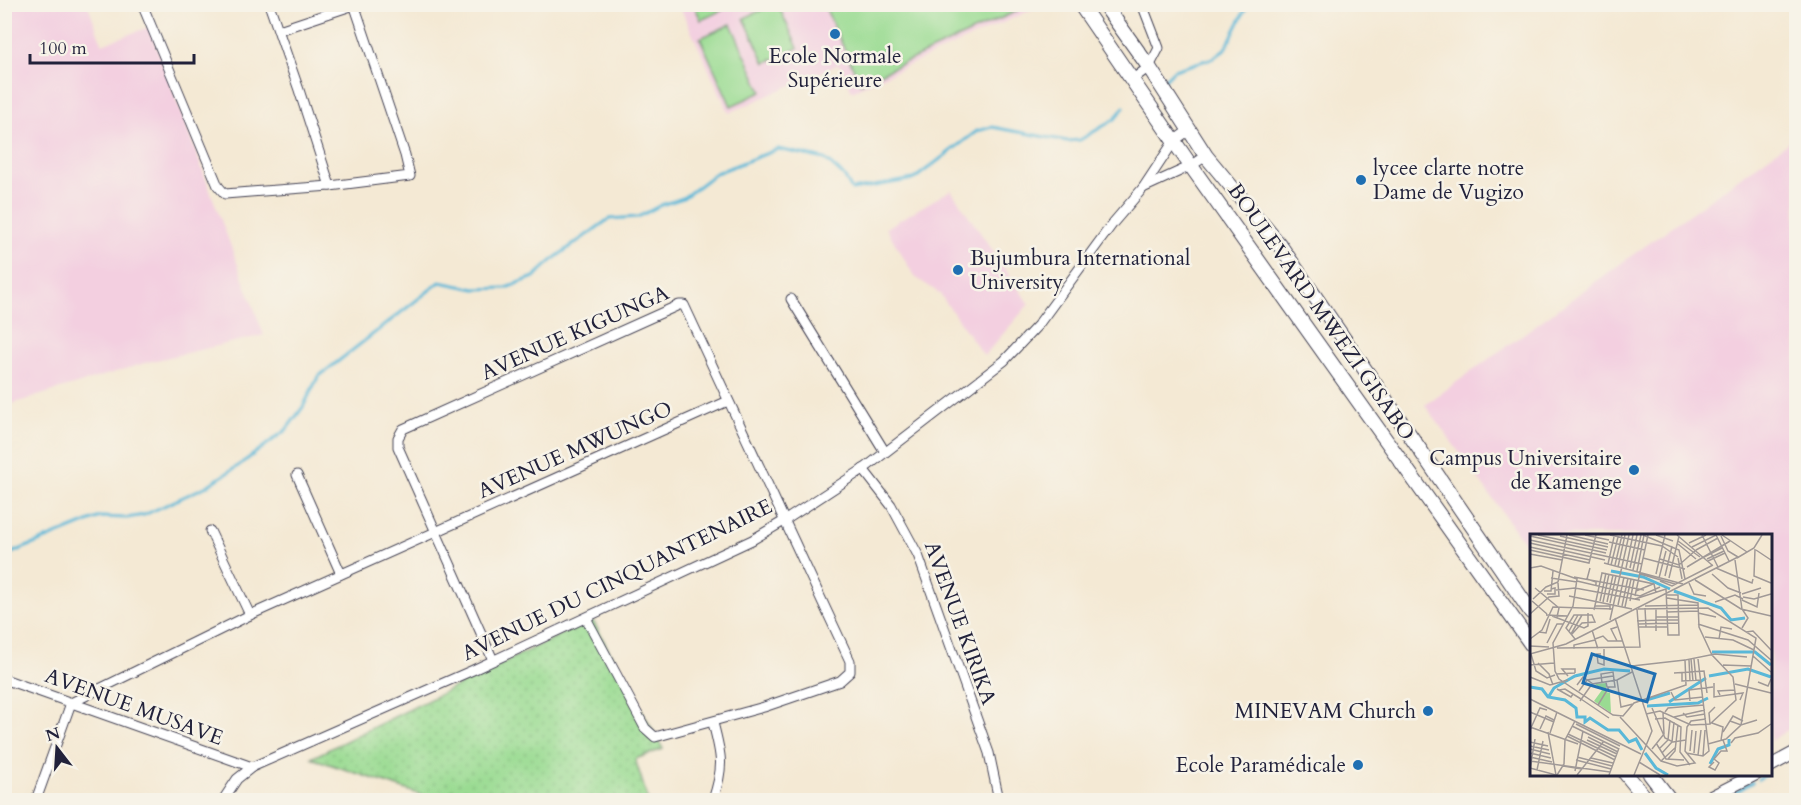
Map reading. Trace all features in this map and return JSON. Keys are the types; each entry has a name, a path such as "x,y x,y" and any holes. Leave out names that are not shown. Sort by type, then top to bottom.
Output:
{"main road":[{"path":"1080,4 1135,83"},
{"path":"1104,4 1152,73"},
{"name":"BOULEVARD MWEZI GISABO","path":"1152,73 1206,156 1279,244 1530,611"},
{"name":"BOULEVARD MWEZI GISABO","path":"1135,83 1191,166 1530,643"},
{"path":"1402,464 1420,453"},
{"path":"1627,775 1647,801"},
{"path":"1651,775 1670,801"}],"street":[{"path":"142,4 222,193 408,178 411,175 354,5 279,30"},
{"path":"269,4 330,186"},
{"path":"1135,83 1152,73 1159,48 1142,4"},
{"path":"1174,141 1189,130"},
{"name":"AVENUE DU CINQUANTENAIRE","path":"223,801 238,778 252,767 586,618 752,540 863,469 1004,361 1038,325 1113,223 1143,188 1174,141"},
{"path":"1143,188 1191,166 1206,156"},
{"path":"791,299 885,452"},
{"name":"AVENUE KIGUNGA","path":"437,532 398,447 398,438 403,429 680,305 687,307 728,401 850,662 850,672 840,681 713,723"},
{"name":"AVENUE MWUNGO","path":"71,702 250,615 728,401"},
{"name":"AVENUE KIRIKA","path":"863,469 891,505 918,555 989,753 999,801"},
{"path":"297,475 341,574"},
{"path":"210,531 250,615"},
{"path":"437,532 493,660"},
{"path":"586,618 650,734 658,738 713,723 720,748 722,768 713,801"},
{"name":"AVENUE MUSAVE","path":"4,679 252,767"},
{"path":"36,801 71,702"},
{"path":"1771,765 1797,752"},
{"path":"1705,801 1754,775"}],"shaded area":[{"path":"5,5 88,5 102,44 149,27 264,335 148,362 5,406"},
{"name":"Ecole Normale Supérieure","path":"679,5 1042,5 852,91 839,64 729,113"},
{"name":"Campus Universitaire de Kamenge","path":"1796,137 1796,725 1771,740 1771,534 1530,534 1530,551 1425,405"},
{"name":"Bujumbura International University","path":"951,190 1029,304 984,356 939,293 915,277 886,228"}],"green space":[{"path":"1014,4 1017,11 860,83 824,5"},
{"path":"694,5 720,5 723,10 701,20"},
{"path":"778,5 798,48 765,63 744,18"},
{"path":"731,24 762,92 731,106 700,38"},
{"path":"592,619 663,749 635,759 648,800 437,800 311,758"}],"waterway":[{"path":"1163,81 1174,70 1213,58 1226,48 1248,4"},
{"path":"4,556 100,517 127,518 144,515 207,486 286,430 303,407 318,377 440,282 475,289 506,288 534,277 556,257 609,219 638,217 661,205 683,198 716,173 778,149 825,159 844,176 852,190 914,179 977,131 992,127 1067,141 1080,140 1115,119 1124,107"},
{"path":"1758,779 1765,775"},
{"path":"1723,800 1752,782"}],"place":[{"name":"Ecole Normale Supérieure","path":"835,34"},
{"name":"lycee clarte notre Dame de Vugizo","path":"1361,180"},
{"name":"Bujumbura International University","path":"958,270"},
{"name":"Campus Universitaire de Kamenge","path":"1634,470"},
{"name":"MINEVAM Church","path":"1428,711"},
{"name":"Ecole Paramédicale","path":"1358,765"}]}
